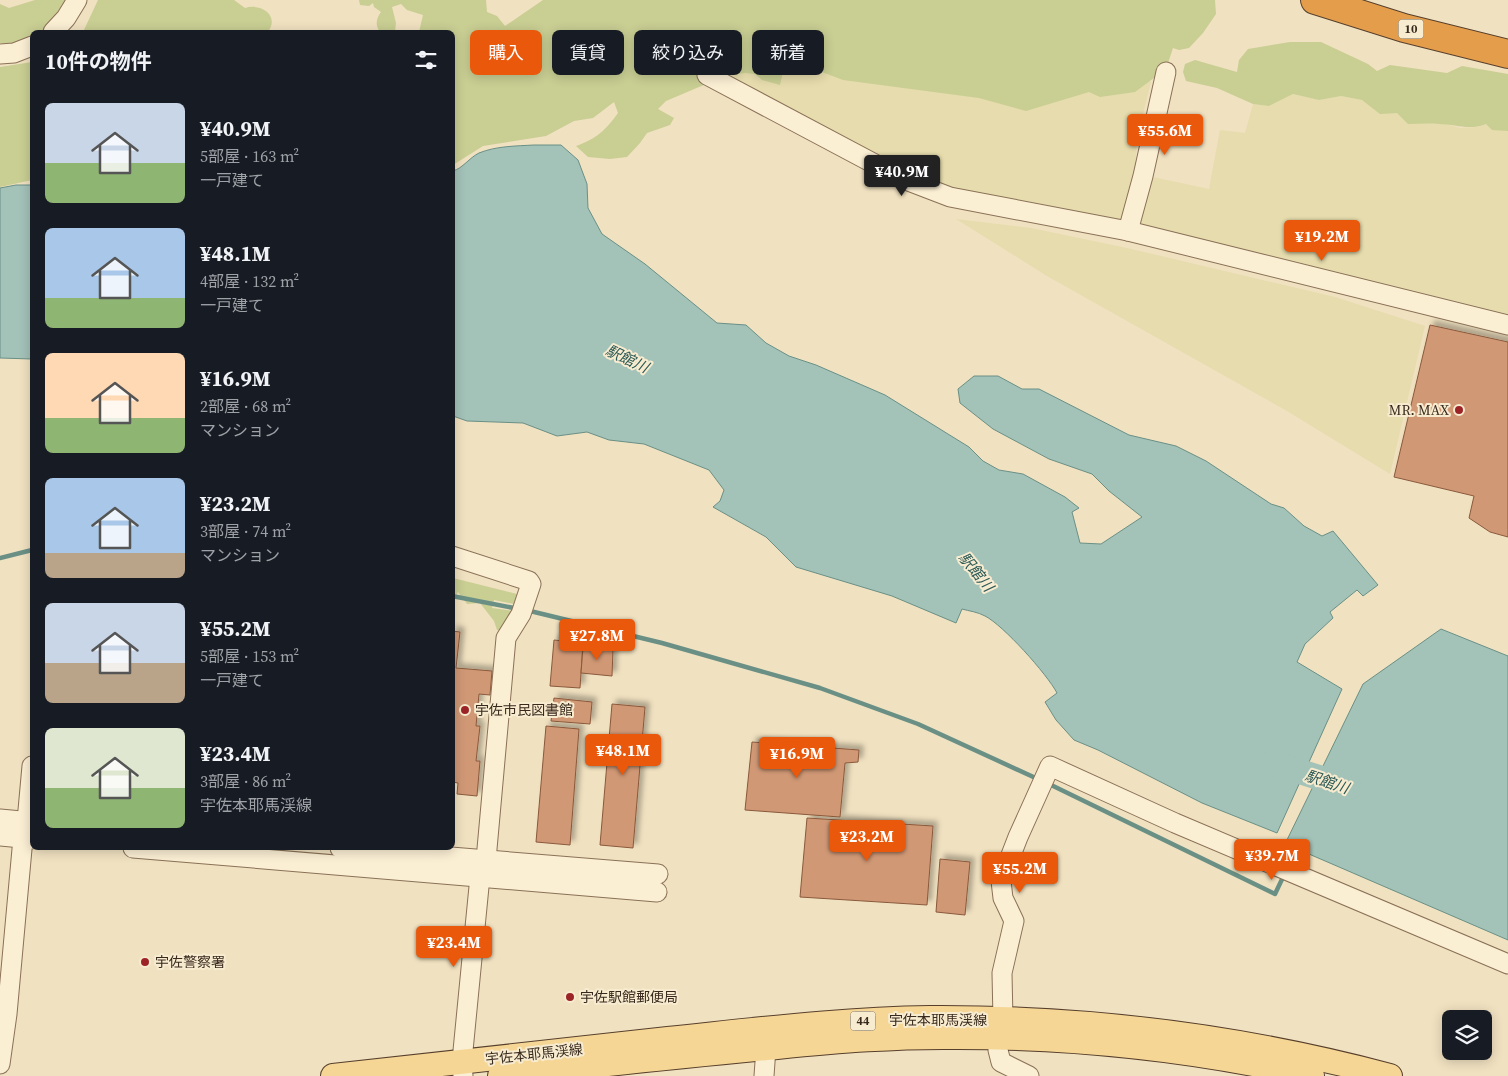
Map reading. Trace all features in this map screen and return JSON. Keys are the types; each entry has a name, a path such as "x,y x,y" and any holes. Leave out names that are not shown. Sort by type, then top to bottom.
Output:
{"highway":[{"name":"10","path":"1315,0 1404,28 1508,54"}],"main road":[{"name":"宇佐本耶馬渓線","path":"333,1076 463,1069 808,1024 931,1018 1084,1042 1156,1048 1312,1076"},
{"name":"宇佐本耶馬渓線","path":"500,1076 766,1048 1000,1029 1087,1024 1164,1031 1306,1056 1390,1076"}],"street":[{"path":"55,30 66,18 77,0"},
{"path":"0,54 14,53 30,47"},
{"path":"1128,232 1143,176 1166,72"},
{"path":"707,75 933,193 1128,232 1508,325"},
{"path":"455,557 529,581 531,584 522,614 506,638 463,1069"},
{"path":"1029,1076 1001,1062 998,1050 1002,973 1014,921 1004,898 1002,881 1018,837 1050,766 1175,823 1508,964"},
{"path":"0,1064 30,809"},
{"path":"0,819 29,830"},
{"path":"0,836 29,830"},
{"path":"171,850 483,866"},
{"path":"356,850 483,866 657,883"},
{"path":"764,1076 766,1048"}],"shaded area":[{"path":"746,62 752,63 752,75 824,75 824,70 847,72 1148,78 1151,82 1137,138 1135,174 1126,218 1119,222 930,185 726,75 742,75 742,64"},
{"path":"1293,94 1319,100 1341,96 1362,100 1460,128 1478,127 1486,124 1508,129 1508,317 1138,227 1148,176 1209,189 1220,130 1245,133 1253,104 1269,106"},
{"path":"956,219 1031,228 1127,248 1335,297 1425,326 1390,474 1287,411 1047,276"}],"green space":[{"path":"35,0 67,0 61,7 51,30 30,30 30,41 13,45 0,43 0,4 9,8"},
{"path":"98,0 234,0 245,8 257,7 262,9 267,12 272,20 269,30 84,30"},
{"path":"359,0 486,0 487,12 497,16 505,26 543,0 1215,0 1216,14 1203,33 1189,48 1179,50 1173,48 1166,69 1135,92 1100,97 1089,92 1026,111 979,98 843,80 824,73 824,30 752,30 752,74 742,73 742,30 634,30 634,75 732,75 725,76 666,101 658,109 674,118 670,125 647,133 627,157 610,159 588,157 576,146 595,137 609,124 618,113 614,102 593,118 574,121 546,136 483,146 455,164 455,30 419,30 423,15 407,10 401,4 392,7 396,23 395,30 379,30 377,22 381,12 374,7 373,3 369,6 360,5"},
{"path":"1290,42 1321,42 1368,64 1377,71 1390,65 1447,73 1462,66 1508,74 1508,131 1492,130 1486,124 1468,127 1445,124 1408,124 1397,113 1380,114 1362,100 1341,96 1319,100 1293,94 1269,106 1253,104 1217,88 1186,81 1183,72 1185,64 1195,60 1237,72 1239,60 1248,49"},
{"path":"30,62 30,180 0,187 0,67"},
{"path":"756,75 782,75 780,85 762,80"},
{"path":"455,578 517,594 514,604 494,600 492,608 513,611 503,631 497,630 494,621 480,603 467,604 458,592 455,597"}],"water":[{"path":"561,145 578,160 587,184 588,208 602,234 645,264 717,323 746,325 766,343 789,356 816,365 885,395 969,447 983,461 999,470 1023,474 1065,497 1079,508 1072,512 1080,543 1101,544 1142,517 1109,491 1092,474 1049,459 993,429 960,403 958,389 974,376 998,376 1022,389 1039,389 1129,435 1176,446 1206,461 1271,504 1284,508 1304,526 1322,536 1333,531 1378,585 1363,596 1357,590 1330,612 1333,618 1305,644 1297,662 1342,689 1277,833 1202,803 1098,750 1074,740 1056,720 1045,702 1057,693 1052,685 1013,639 985,616 962,609 956,623 892,596 796,567 766,537 713,507 720,501 724,490 709,470 644,444 609,440 587,432 557,436 523,423 467,421 455,417 455,170 479,153 506,147"},
{"path":"30,185 30,359 0,358 0,188"},
{"path":"1441,629 1508,656 1508,940 1302,851 1295,859 1289,856 1291,847 1285,844 1363,684"}],"building":[{"name":"MR. MAX","path":"1430,325 1508,342 1508,537 1490,532 1469,518 1474,496 1394,477"},
{"name":"宇佐市民図書館","path":"455,631 460,632 456,668 492,671 490,695 479,694 476,726 480,726 476,761 480,761 477,796 457,794 458,783 455,782"},
{"path":"554,640 583,643 580,688 550,686"},
{"path":"583,647 613,649 612,676 581,673"},
{"path":"554,698 592,702 590,724 551,721"},
{"path":"612,704 645,707 633,848 600,845"},
{"path":"546,726 579,729 570,845 536,842"},
{"path":"752,742 859,750 858,762 845,763 840,817 745,810"},
{"path":"807,818 933,826 927,905 800,897"},
{"path":"940,859 970,862 965,915 936,912"}],"waterway":[{"path":"0,558 30,550"},
{"path":"455,597 519,609"},
{"path":"526,610 662,643 820,688 918,724 1040,780"},
{"name":"駅館川","path":"1273,763 1349,787"},
{"path":"1047,783 1275,894 1284,875"}],"place":[{"name":"MR. MAX","path":"1459,410"},
{"name":"宇佐市民図書館","path":"465,710"},
{"name":"宇佐警察署","path":"145,962"},
{"name":"宇佐駅館郵便局","path":"570,997"}]}
